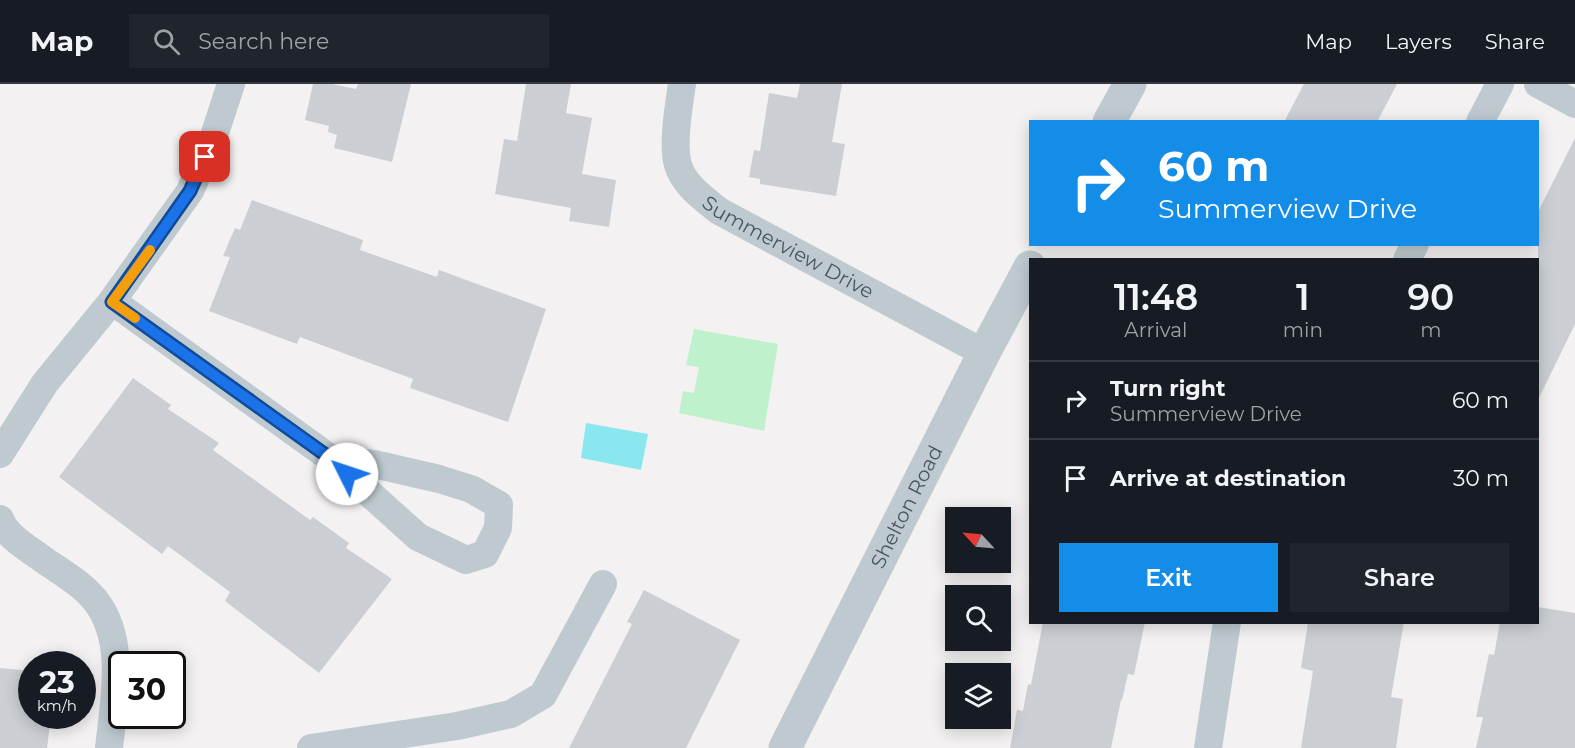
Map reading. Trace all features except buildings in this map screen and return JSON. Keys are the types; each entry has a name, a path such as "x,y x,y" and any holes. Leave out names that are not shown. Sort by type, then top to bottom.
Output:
{"street":[{"path":"0,454 45,383 112,302 190,191 213,139 231,84"},
{"name":"Summerview Drive","path":"682,84 676,133 678,165 692,188 719,211 984,353"},
{"path":"1110,120 1130,84"},
{"path":"1481,120 1500,84"},
{"path":"1538,84 1575,104"},
{"name":"Shelton Road","path":"785,748 984,353 1029,269"},
{"path":"112,302 330,458 418,537 466,560 485,554 498,528 499,505 471,489 374,464 330,458"},
{"path":"0,519 19,542 77,583 94,599 108,619 114,645 116,686 109,748"},
{"path":"311,748 457,726 511,714 543,695 603,584"},
{"path":"1208,748 1227,624"}],"green space":[{"path":"694,329 778,344 764,431 679,413 683,391 694,393 699,367 686,365"}],"water":[{"path":"586,423 648,434 641,470 581,458"}],"slow traffic":[{"path":"135,318 112,302 150,250"}],"route":[{"path":"205,157 190,191 112,302 330,458 347,474"}]}
